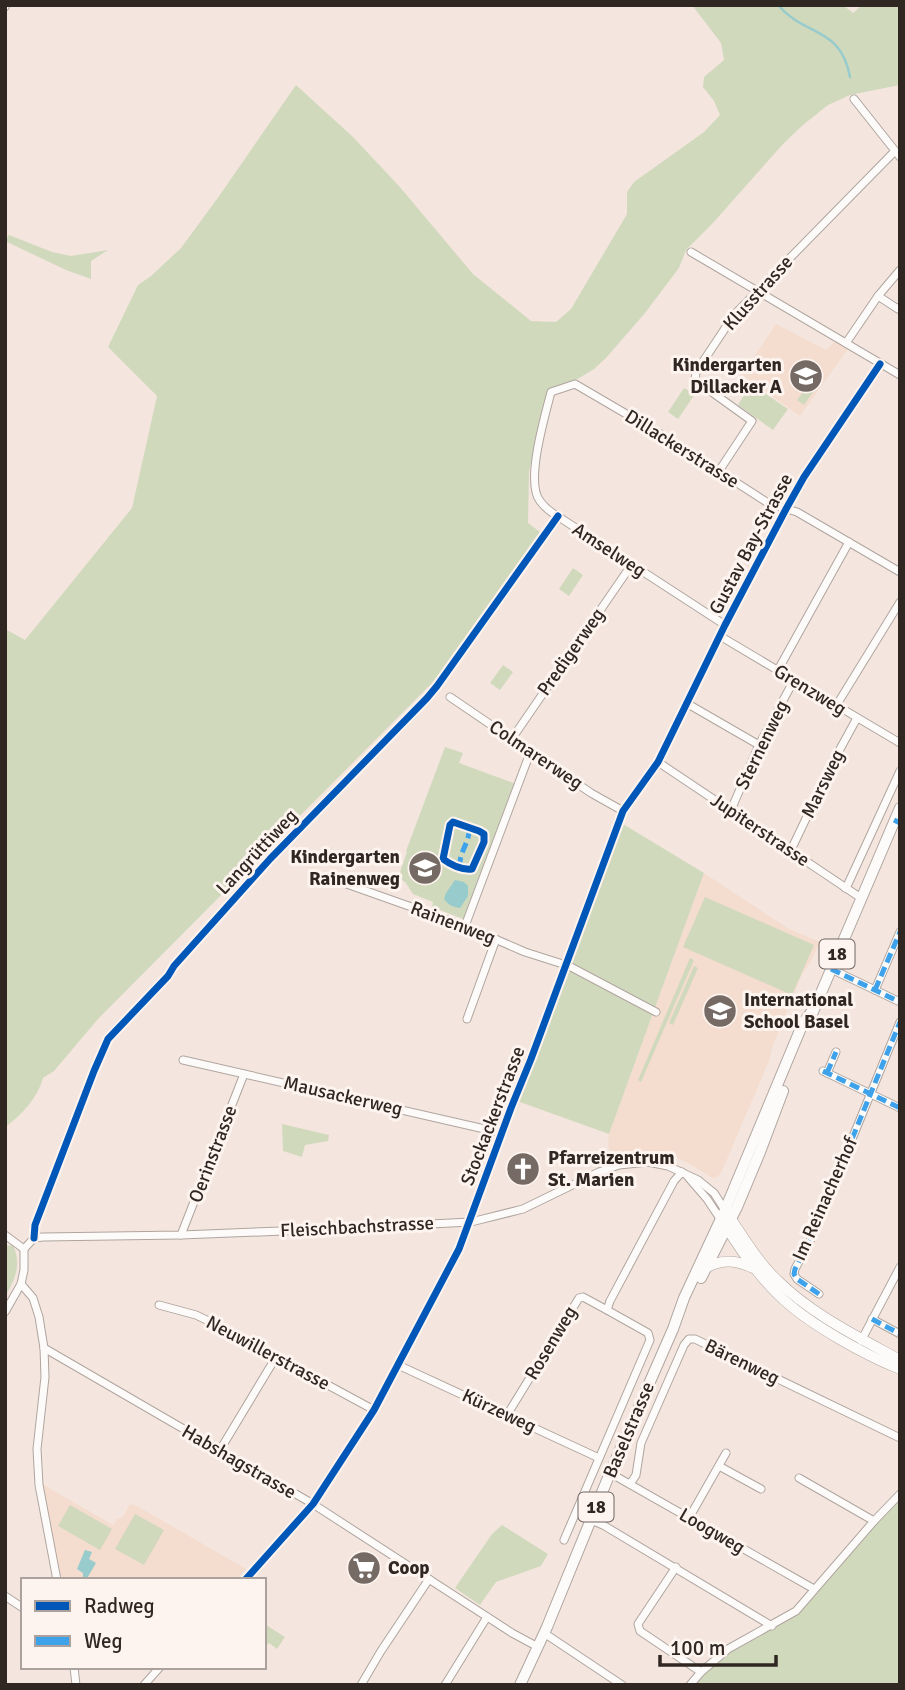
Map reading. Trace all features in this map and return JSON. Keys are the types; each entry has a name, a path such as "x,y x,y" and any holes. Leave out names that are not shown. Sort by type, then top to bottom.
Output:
{"main road":[{"name":"Baselstrasse","path":"520,1685 684,1298 760,1152 809,1027 813,1010 897,821 900,808"},
{"name":"Baselstrasse","path":"673,1329 691,1301 707,1267 726,1219 734,1189 803,1023 813,1010"},
{"path":"726,1219 755,1269 770,1287 796,1310 900,1360"},
{"path":"726,1219 778,1281 812,1309 900,1369"},
{"path":"707,1267 719,1262 734,1261 755,1269"}],"street":[{"path":"854,99 897,154"},
{"name":"Klusstrasse","path":"719,471 752,421 695,380 696,372 734,315 897,154"},
{"path":"691,252 900,375"},
{"path":"846,342 900,270"},
{"path":"878,296 898,309 900,307"},
{"name":"Gustav Bay-Strasse","path":"720,636 804,477 880,363"},
{"name":"Dillackerstrasse","path":"575,384 768,503 796,512 900,572"},
{"name":"Amselweg","path":"575,384 551,392 536,463 534,485 539,501 725,625"},
{"name":"Langrüttiweg","path":"34,1238 35,1225 108,1039 168,976 270,859 427,698 558,516"},
{"path":"778,670 849,542"},
{"name":"Predigerweg","path":"511,740 632,564"},
{"path":"836,706 900,602"},
{"name":"Grenzweg","path":"720,636 900,743"},
{"name":"Stockackerstrasse","path":"247,1578 313,1504 374,1410 459,1249 623,811 658,762 720,636"},
{"name":"Sternenweg","path":"731,810 758,746 794,680"},
{"name":"Colmarerweg","path":"450,696 530,753 623,811"},
{"path":"688,704 758,746"},
{"name":"Marsweg","path":"791,850 857,718"},
{"path":"465,926 530,753"},
{"name":"Jupiterstrasse","path":"658,762 861,898"},
{"path":"845,888 900,771"},
{"name":"Rainenweg","path":"341,882 565,965 656,1012"},
{"path":"875,990 900,932"},
{"path":"467,1019 495,939"},
{"path":"831,969 900,1002"},
{"name":"Im Reinacherhof","path":"819,1294 797,1279 795,1269 811,1239 900,1022"},
{"path":"836,1052 825,1072 900,1108"},
{"name":"Mausackerweg","path":"183,1060 502,1133"},
{"name":"Oerinstrasse","path":"181,1235 244,1074"},
{"name":"Fleischbachstrasse","path":"34,1238 181,1235 471,1222 523,1209 619,1165 648,1162 668,1166 698,1180 714,1194 726,1219"},
{"path":"682,1172 726,1219"},
{"name":"Rosenweg","path":"607,1310 682,1172"},
{"path":"714,1194 725,1195 734,1189"},
{"path":"5,1312 21,1284 24,1249 34,1238"},
{"path":"7,1239 24,1249"},
{"path":"860,1343 900,1267"},
{"path":"21,1284 33,1298 40,1317 44,1348 45,1377 37,1449 39,1485 57,1578"},
{"name":"Rosenweg","path":"507,1415 579,1298 583,1297 648,1333 650,1340 564,1540"},
{"name":"Neuwillerstrasse","path":"159,1305 196,1315 374,1410"},
{"path":"872,1319 900,1334"},
{"name":"Bärenweg","path":"630,1484 636,1475 641,1443 689,1339 695,1339 900,1438"},
{"name":"Habshagstrasse","path":"44,1348 313,1504 512,1633 538,1647"},
{"path":"220,1450 276,1356"},
{"name":"Kürzeweg","path":"398,1365 599,1458"},
{"path":"690,1518 726,1453"},
{"path":"719,1466 761,1489"},
{"name":"Loogweg","path":"610,1474 814,1589"},
{"path":"799,1478 874,1521"},
{"path":"690,1685 728,1649 796,1611 900,1494"},
{"path":"591,1520 676,1567 772,1626"},
{"path":"676,1567 638,1624 640,1631 702,1672"},
{"path":"360,1685 429,1579"},
{"path":"5,1596 21,1607"},
{"path":"445,1685 487,1617"},
{"path":"544,1633 622,1685"},
{"path":"144,1685 158,1669"}],"shaded area":[{"path":"776,324 826,350 835,341 848,349 800,416 742,375"},
{"name":"International School Basel","path":"704,873 789,929 820,942 802,974 769,1061 721,1173 716,1178 670,1155 642,1151 611,1155 608,1145 609,1134"},
{"path":"42,1484 113,1525 117,1519 123,1517 130,1504 139,1507 246,1569 238,1578 61,1578"}],"green space":[{"path":"692,5 843,5 853,13 862,5 900,5 900,85 850,95 828,105 803,125 686,250 679,268 606,358 571,383 548,389 529,472 528,523 540,532 433,682 98,1019 54,1071 43,1078 28,1105 5,1127 5,629 25,640 132,508 157,396 108,347 138,285 181,248 296,85 353,137 399,186 473,274 531,321 556,322 571,309 627,214 627,192 634,182 704,132 720,115 714,101 703,87 704,77 724,60 721,43"},
{"path":"9,235 52,252 71,256 108,250 91,261 91,279 5,241"},
{"path":"811,381 818,385 804,405 797,400"},
{"path":"751,384 788,409 773,430 738,405"},
{"path":"684,388 695,394 678,419 668,412"},
{"path":"573,568 583,575 569,596 559,589"},
{"path":"503,665 513,672 500,690 490,683"},
{"path":"445,747 463,753 459,763 516,784 466,920 432,907 433,902 413,894 405,882 398,878"},
{"path":"623,824 704,873 609,1134 517,1101"},
{"path":"705,897 814,945 792,995 683,947"},
{"path":"690,958 694,960 641,1082 638,1080"},
{"path":"694,966 698,968 673,1025 669,1023"},
{"path":"282,1124 329,1135 328,1141 305,1145 302,1157 283,1151"},
{"path":"13,1245 17,1259 16,1272 5,1297 5,1246"},
{"path":"900,1494 900,1685 690,1685 728,1649 796,1611"},
{"path":"70,1505 112,1529 100,1550 58,1526"},
{"path":"135,1514 164,1530 144,1565 115,1549"},
{"path":"502,1525 548,1554 541,1566 496,1582 480,1605 455,1588 492,1534"},
{"path":"266,1625 285,1637 277,1649 269,1643 267,1645"}],"water":[{"path":"455,880 468,886 468,896 460,908 444,899"},
{"path":"85,1550 92,1552 89,1559 96,1563 87,1578 83,1578 83,1573 77,1569"}],"waterway":[{"path":"778,5 799,23 830,40 839,49 850,77"}],"marked path":[{"path":"894,820 900,823"},
{"path":"460,867 469,827"},
{"path":"875,990 900,932"},
{"path":"831,969 900,1002"},
{"path":"819,1294 797,1279 795,1269 811,1239 900,1022"},
{"path":"827,1073 836,1052"},
{"path":"823,1071 900,1108"},
{"path":"872,1319 900,1334"}],"cycle path":[{"path":"247,1578 313,1504 374,1410 459,1249 623,811 658,762 725,625 804,477 880,364"},
{"path":"34,1238 35,1225 108,1039 168,976 270,859 427,698 558,516"},
{"path":"453,822 484,834 484,842 472,869 457,867 443,859 450,825 453,822"}],"place":[{"name":"Kindergarten Dillacker A","path":"806,376"},
{"name":"Kindergarten Rainenweg","path":"425,868"},
{"name":"International School Basel","path":"720,1011"},
{"name":"Pfarreizentrum St. Marien","path":"523,1169"},
{"name":"Coop","path":"364,1568"}]}
